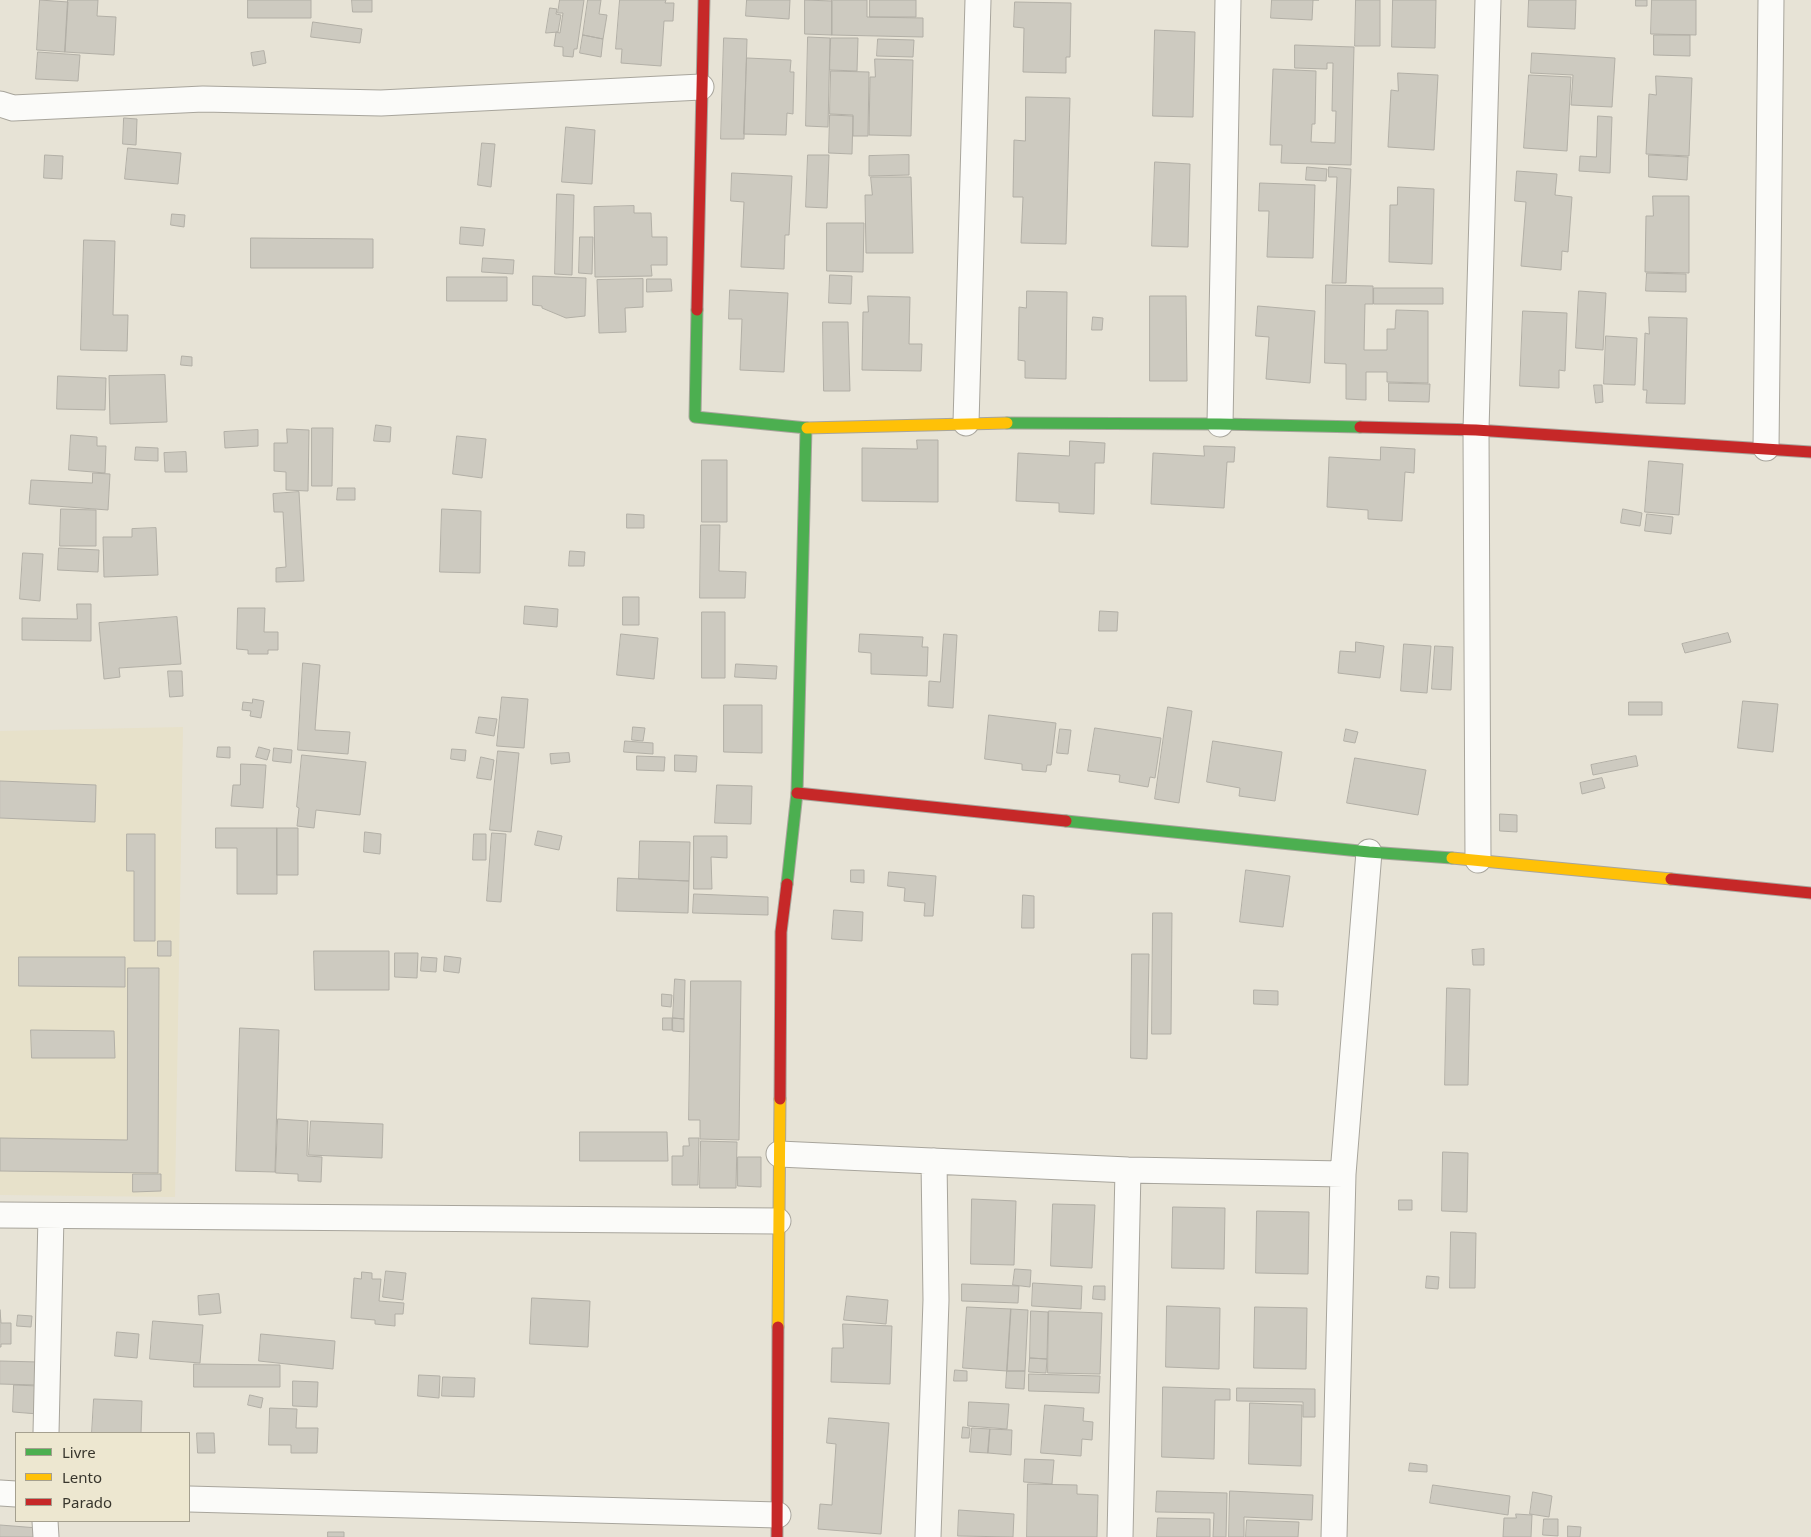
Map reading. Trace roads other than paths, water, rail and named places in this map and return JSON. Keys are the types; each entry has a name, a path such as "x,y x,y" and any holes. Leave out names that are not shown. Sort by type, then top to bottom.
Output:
{"street":[{"path":"704,0 695,417 806,428 966,423 1220,424 1476,430 1811,452"},
{"path":"966,423 978,0"},
{"path":"1220,424 1228,0"},
{"path":"1478,860 1476,430 1488,0"},
{"path":"1766,448 1771,0"},
{"path":"0,104 13,108 203,99 382,103 701,87"},
{"path":"190,1498 777,1526 781,932 797,793 806,428"},
{"path":"797,793 1369,852 1478,860 1811,893"},
{"path":"1334,1537 1343,1174 1369,852"},
{"path":"779,1154 1128,1170 1343,1174"},
{"path":"928,1537 936,1300 934,1161"},
{"path":"1120,1537 1128,1170"},
{"path":"0,1215 778,1222"},
{"path":"46,1432 51,1216"},
{"path":"0,1494 15,1494"},
{"path":"45,1522 46,1537"}]}
